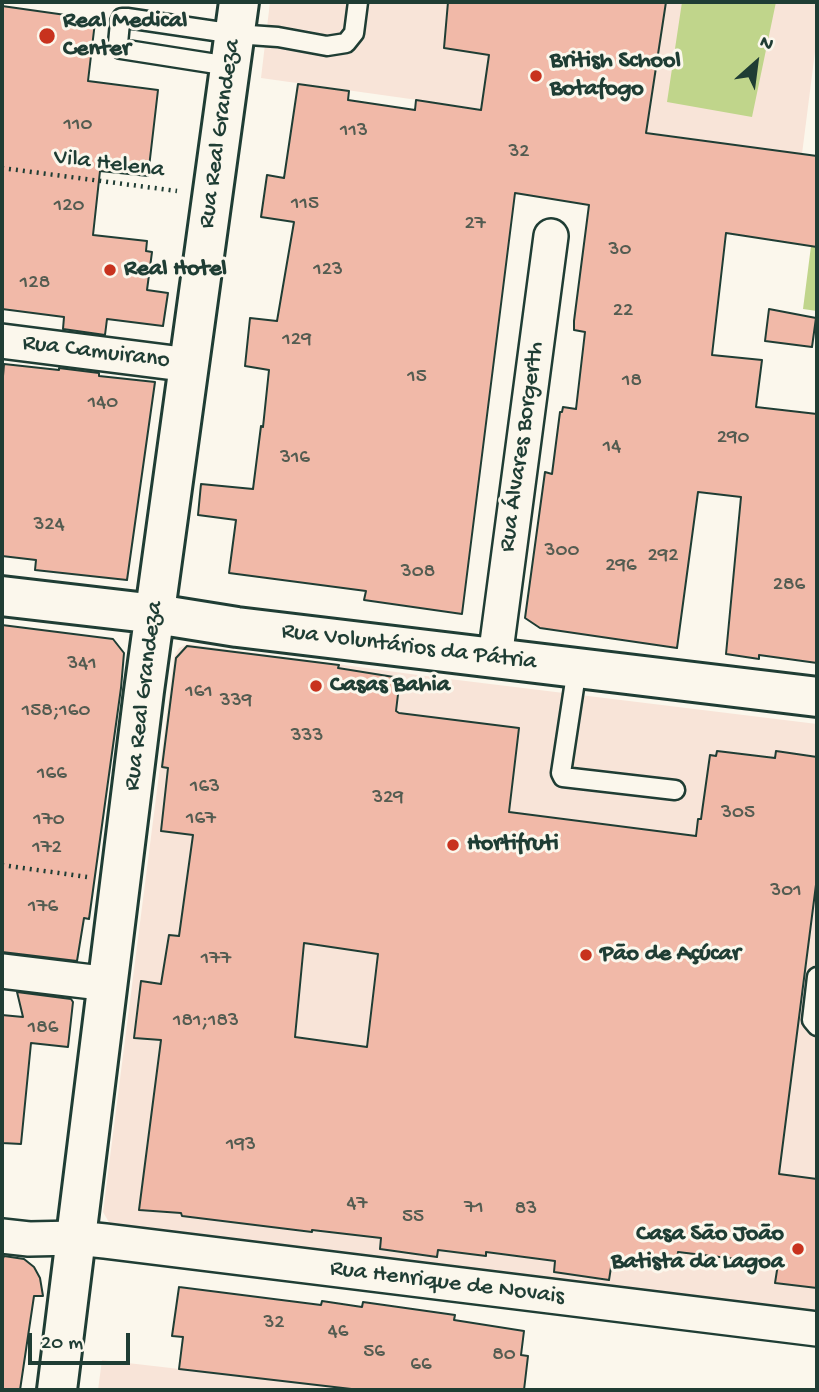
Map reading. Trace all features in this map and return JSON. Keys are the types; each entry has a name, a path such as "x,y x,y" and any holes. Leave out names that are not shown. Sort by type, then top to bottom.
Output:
{"main road":[{"name":"Rua Real Grandeza","path":"57,1390 156,614 234,34"},
{"name":"Rua Voluntários da Pátria","path":"2,596 817,697"}],"street":[{"name":"Rua Álvares Borgerth","path":"495,658 551,236"},
{"name":"Rua Camuirano","path":"2,341 190,365"},
{"path":"2,971 109,984"},
{"name":"Rua Henrique de Novais","path":"2,1236 29,1239 76,1238 817,1329"}],"lane":[{"path":"234,34 121,49 118,44 122,18 234,34 278,37 327,46 346,43 354,33 358,2"},
{"path":"578,668 561,774 563,777 675,790"},
{"path":"817,977 812,1020 817,1026"}],"path":[{"name":"Vila Helena","path":"2,168 212,197"},
{"path":"2,865 122,882"}],"shaded area":[{"name":"British School Botafogo","path":"270,2 817,2 817,36 802,154 261,78"},
{"path":"188,644 817,724 817,1314 110,1224 103,1212 174,657 179,648"},
{"path":"102,1360 360,1390 98,1390"}],"green space":[{"path":"682,2 776,2 752,117 667,102"},
{"path":"811,246 817,246 817,311 803,309"}],"building":[{"path":"448,2 666,2 646,133 817,156 817,247 726,233 712,355 762,360 756,407 817,414 817,663 759,655 759,659 726,654 741,497 698,492 677,648 540,628 525,618 545,472 552,474 560,412 563,407 576,409 585,332 574,330 574,321 589,205 515,193 462,614 364,600 366,591 229,573 236,520 198,515 201,484 253,489 269,370 245,366 250,318 277,321 294,222 261,217 267,175 284,178 298,84 349,91 348,100 415,110 416,100 481,110 489,55 444,48"},
{"path":"2,6 87,18 86,21 95,22 88,81 158,90 148,176 100,171 93,235 147,241 146,251 152,252 147,290 168,293 163,326 107,319 105,335 63,329 64,317 2,309"},
{"path":"769,309 816,318 812,347 765,341"},
{"path":"4,364 59,368 99,373 99,376 155,382 127,580 35,570 36,560 2,556"},
{"path":"2,625 113,639 124,653 89,919 84,918 77,961 2,952"},
{"path":"187,646 339,665 338,668 400,678 396,711 399,713 519,728 509,812 696,836 710,755 716,756 717,751 775,758 776,751 817,757 817,877 779,1174 817,1179 817,1288 775,1283 778,1264 678,1252 676,1268 612,1261 609,1280 554,1272 555,1261 486,1252 486,1256 438,1250 437,1257 380,1249 381,1238 139,1210 161,1040 134,1038 141,981 161,984 169,935 179,936 193,835 161,831 168,768 162,767 176,658","holes":["304,943 378,954 367,1047 295,1037"]},
{"path":"17,992 71,999 73,1002 68,1047 31,1043 21,1144 2,1143 2,1015 23,1017"},
{"path":"4,1256 24,1259 34,1267 40,1278 43,1296 34,1296 20,1390 2,1390"},
{"path":"179,1287 321,1305 322,1301 362,1307 363,1302 455,1315 454,1320 524,1331 521,1355 528,1356 524,1390 360,1390 179,1369 183,1337 172,1336"}],"place":[{"name":"Real Medical Center","path":"47,36"},
{"name":"British School Botafogo","path":"536,76"},
{"name":"Real Hotel","path":"110,270"},
{"name":"Casas Bahia","path":"316,686"},
{"name":"Hortifruti","path":"453,845"},
{"name":"Pão de Açúcar","path":"586,955"},
{"name":"Casa São João Batista da Lagoa","path":"798,1249"}]}
